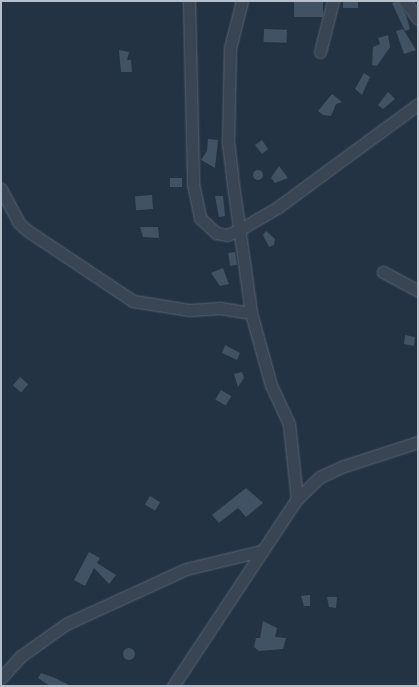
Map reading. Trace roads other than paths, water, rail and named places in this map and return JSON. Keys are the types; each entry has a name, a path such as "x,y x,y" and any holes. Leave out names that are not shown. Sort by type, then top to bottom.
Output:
{"street":[{"path":"189,1 196,206 200,218 216,233 227,235 239,230 278,207 418,104"},
{"path":"242,1 230,48 228,142 239,230 245,252 251,313 271,385 289,424 296,499"},
{"path":"320,52 333,1"},
{"path":"405,1 418,19"},
{"path":"1,190 19,223 28,231 133,301 190,310 220,308 251,313"},
{"path":"383,272 418,291"},
{"path":"173,686 296,499 326,474 396,447 418,442"},
{"path":"1,678 22,656 66,624 186,569 261,551"}]}
